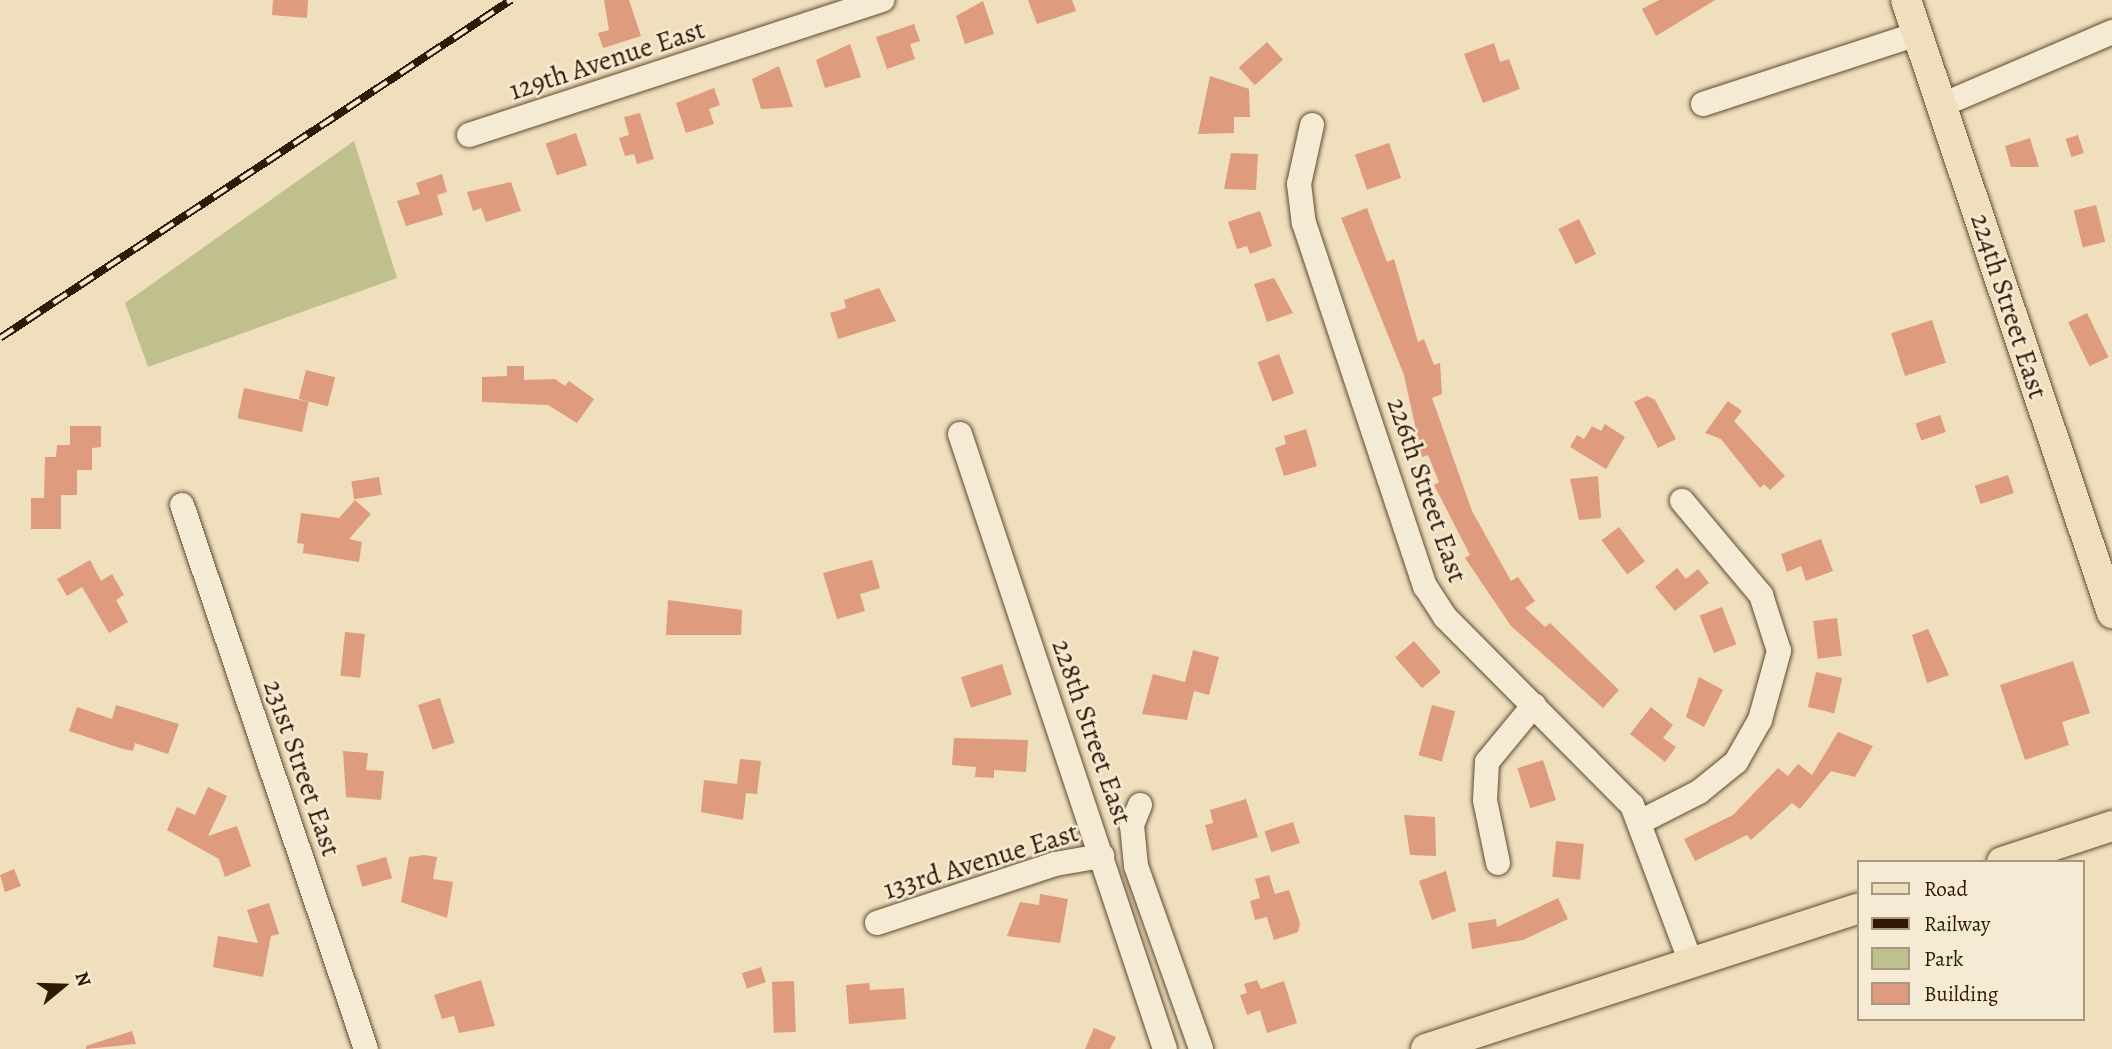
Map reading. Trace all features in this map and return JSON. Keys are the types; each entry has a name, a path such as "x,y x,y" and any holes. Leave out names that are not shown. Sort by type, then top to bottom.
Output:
{"main road":[{"name":"224th Street East","path":"1906,0 2106,578 2112,613"},
{"path":"2008,860 2112,826"},
{"path":"1426,1049 1856,910"}],"street":[{"name":"129th Avenue East","path":"469,135 883,0"},
{"path":"1942,105 2112,32"},
{"path":"1703,104 1917,34"},
{"name":"226th Street East","path":"1312,125 1301,165 1302,213 1425,586 1445,617 1610,779 1642,821 1691,963"},
{"name":"228th Street East","path":"960,434 1165,1049"},
{"path":"1642,821 1699,792 1736,762 1760,720 1779,651 1761,595 1682,501"},
{"name":"231st Street East","path":"183,505 366,1049"},
{"path":"1498,863 1485,800 1487,762 1534,705"},
{"path":"1140,804 1132,825 1136,866 1201,1049"},
{"name":"133rd Avenue East","path":"877,923 1055,864 1102,856"}],"green space":[{"path":"354,141 397,278 148,367 125,303"}],"building":[{"path":"273,0 308,0 307,18 272,15"},
{"path":"604,0 629,0 641,36 603,48 598,33 609,30"},
{"path":"1028,0 1072,0 1076,11 1037,24"},
{"path":"1659,0 1715,0 1656,36 1642,9"},
{"path":"983,1 994,34 965,44 956,16"},
{"path":"914,24 920,41 910,44 915,59 887,69 876,37"},
{"path":"1267,42 1283,60 1255,85 1239,67"},
{"path":"1494,43 1500,62 1509,59 1520,89 1483,103 1464,54"},
{"path":"850,44 861,77 825,88 816,60"},
{"path":"779,66 793,107 761,109 752,79"},
{"path":"1210,76 1249,89 1250,117 1234,117 1234,133 1198,134"},
{"path":"714,88 720,105 709,109 714,124 686,133 676,103"},
{"path":"640,113 654,159 637,164 634,154 625,156 619,138 629,135 624,117"},
{"path":"576,133 587,165 557,176 546,143"},
{"path":"2078,135 2084,153 2072,157 2066,139"},
{"path":"2030,138 2039,167 2011,167 2005,146"},
{"path":"1389,143 1401,178 1367,190 1355,155"},
{"path":"1231,153 1258,154 1256,190 1224,189"},
{"path":"442,174 447,192 437,195 443,215 406,226 397,201 420,194 416,183"},
{"path":"511,182 521,211 486,222 481,208 473,211 467,192"},
{"path":"2096,205 2105,242 2083,247 2074,211"},
{"path":"1367,208 1387,262 1394,259 1418,342 1424,339 1434,365 1440,363 1442,394 1432,398 1472,511 1511,581 1518,577 1535,601 1525,608 1545,627 1550,623 1619,690 1603,708 1511,626 1465,558 1470,555 1434,485 1439,482 1428,455 1422,457 1404,375 1341,218"},
{"path":"1260,211 1272,246 1250,254 1247,246 1237,249 1228,222"},
{"path":"1579,219 1596,254 1575,264 1558,229"},
{"path":"1274,278 1293,313 1267,322 1254,284"},
{"path":"879,288 896,321 838,339 830,313 846,308 844,300"},
{"path":"2087,313 2108,357 2090,366 2068,322"},
{"path":"1932,320 1946,363 1905,376 1891,333"},
{"path":"1279,354 1294,393 1273,401 1258,362"},
{"path":"507,366 524,366 524,380 555,379 565,386 569,381 594,399 577,423 548,405 482,402 482,377 507,376"},
{"path":"306,370 335,377 328,406 299,399"},
{"path":"244,388 309,402 302,432 238,418"},
{"path":"1647,396 1655,400 1676,439 1658,448 1634,402"},
{"path":"1728,401 1742,411 1734,421 1785,476 1770,490 1764,484 1760,488 1721,439 1705,433"},
{"path":"1940,415 1946,432 1921,440 1915,423"},
{"path":"1605,424 1625,437 1606,469 1570,447 1577,435 1584,439 1592,426 1601,431"},
{"path":"70,426 101,426 101,447 92,448 92,470 77,470 77,495 61,495 61,529 31,529 31,498 44,498 45,457 56,457 57,445 70,445"},
{"path":"1306,429 1317,466 1284,476 1275,448 1286,444 1284,436"},
{"path":"2008,475 2014,493 1981,504 1975,486"},
{"path":"1598,476 1601,518 1579,520 1570,479"},
{"path":"379,477 382,495 354,499 351,481"},
{"path":"355,500 371,514 349,539 362,542 359,562 303,553 304,544 297,543 301,513 339,518"},
{"path":"1619,527 1645,561 1627,575 1601,540"},
{"path":"1821,539 1833,571 1806,581 1801,566 1787,572 1781,554"},
{"path":"90,560 101,581 112,574 124,595 116,600 128,622 109,633 82,587 67,596 57,579"},
{"path":"872,560 880,588 860,594 865,611 837,619 823,573"},
{"path":"1677,568 1686,579 1698,569 1709,583 1675,611 1655,587"},
{"path":"668,600 742,610 741,635 666,635"},
{"path":"1722,607 1736,644 1714,653 1700,616"},
{"path":"1837,618 1842,656 1818,659 1813,621"},
{"path":"1928,629 1949,675 1927,683 1912,635"},
{"path":"345,632 365,634 360,678 340,676"},
{"path":"1414,641 1441,672 1422,688 1395,657"},
{"path":"1193,650 1219,657 1209,695 1194,691 1187,720 1142,714 1153,674 1185,682"},
{"path":"2073,661 2090,713 2062,722 2069,745 2025,760 2000,685"},
{"path":"1002,664 1012,694 971,708 961,677"},
{"path":"1816,672 1842,678 1834,713 1808,707"},
{"path":"1699,677 1723,690 1704,727 1686,717"},
{"path":"440,698 455,743 433,750 418,705"},
{"path":"116,705 179,724 168,754 135,743 133,751 123,749 69,731 77,707 112,719"},
{"path":"1432,705 1455,711 1442,761 1419,755"},
{"path":"1651,707 1673,725 1663,738 1676,747 1665,762 1630,734"},
{"path":"1838,732 1873,746 1855,777 1831,771 1800,809 1792,803 1751,840 1747,835 1695,861 1684,839 1733,815 1778,768 1788,776 1798,764 1812,775"},
{"path":"954,738 1028,740 1026,772 994,770 994,778 975,777 976,767 952,765"},
{"path":"343,751 368,753 366,770 384,771 381,800 346,797"},
{"path":"740,759 761,761 757,794 746,793 743,820 701,812 704,780 737,784"},
{"path":"1543,760 1556,800 1530,808 1517,768"},
{"path":"208,787 227,796 208,836 237,826 251,866 225,877 219,859 167,830 177,807 195,815"},
{"path":"1246,799 1258,837 1212,851 1205,825 1213,823 1210,810"},
{"path":"1404,815 1435,817 1436,856 1410,855"},
{"path":"1293,822 1300,843 1271,852 1264,831"},
{"path":"1556,841 1584,844 1580,880 1552,877"},
{"path":"386,857 392,878 362,887 356,866"},
{"path":"409,857 437,857 433,879 453,882 447,918 401,902"},
{"path":"14,869 21,886 5,892 0,875"},
{"path":"1446,871 1456,911 1432,920 1419,881"},
{"path":"1269,875 1275,894 1289,890 1300,923 1298,932 1274,940 1267,917 1255,920 1250,901 1260,898 1255,879"},
{"path":"1040,894 1068,899 1060,943 1007,936 1020,902 1039,905"},
{"path":"1558,898 1568,919 1523,940 1472,949 1468,923 1496,919 1497,927"},
{"path":"269,903 279,934 271,936 263,977 213,967 218,936 258,943 247,910"},
{"path":"761,967 766,982 747,988 742,973"},
{"path":"481,980 495,1026 459,1033 454,1016 442,1019 434,995"},
{"path":"1257,980 1261,989 1284,981 1297,1023 1267,1033 1260,1010 1247,1015 1240,995 1247,993 1244,984"},
{"path":"794,981 796,1032 774,1033 772,982"},
{"path":"869,983 870,990 904,988 906,1019 849,1024 846,985"},
{"path":"1094,1028 1116,1037 1110,1049 1085,1049"},
{"path":"132,1031 136,1044 86,1049 86,1046"}],"railway":[{"path":"0,338 511,0"}]}
